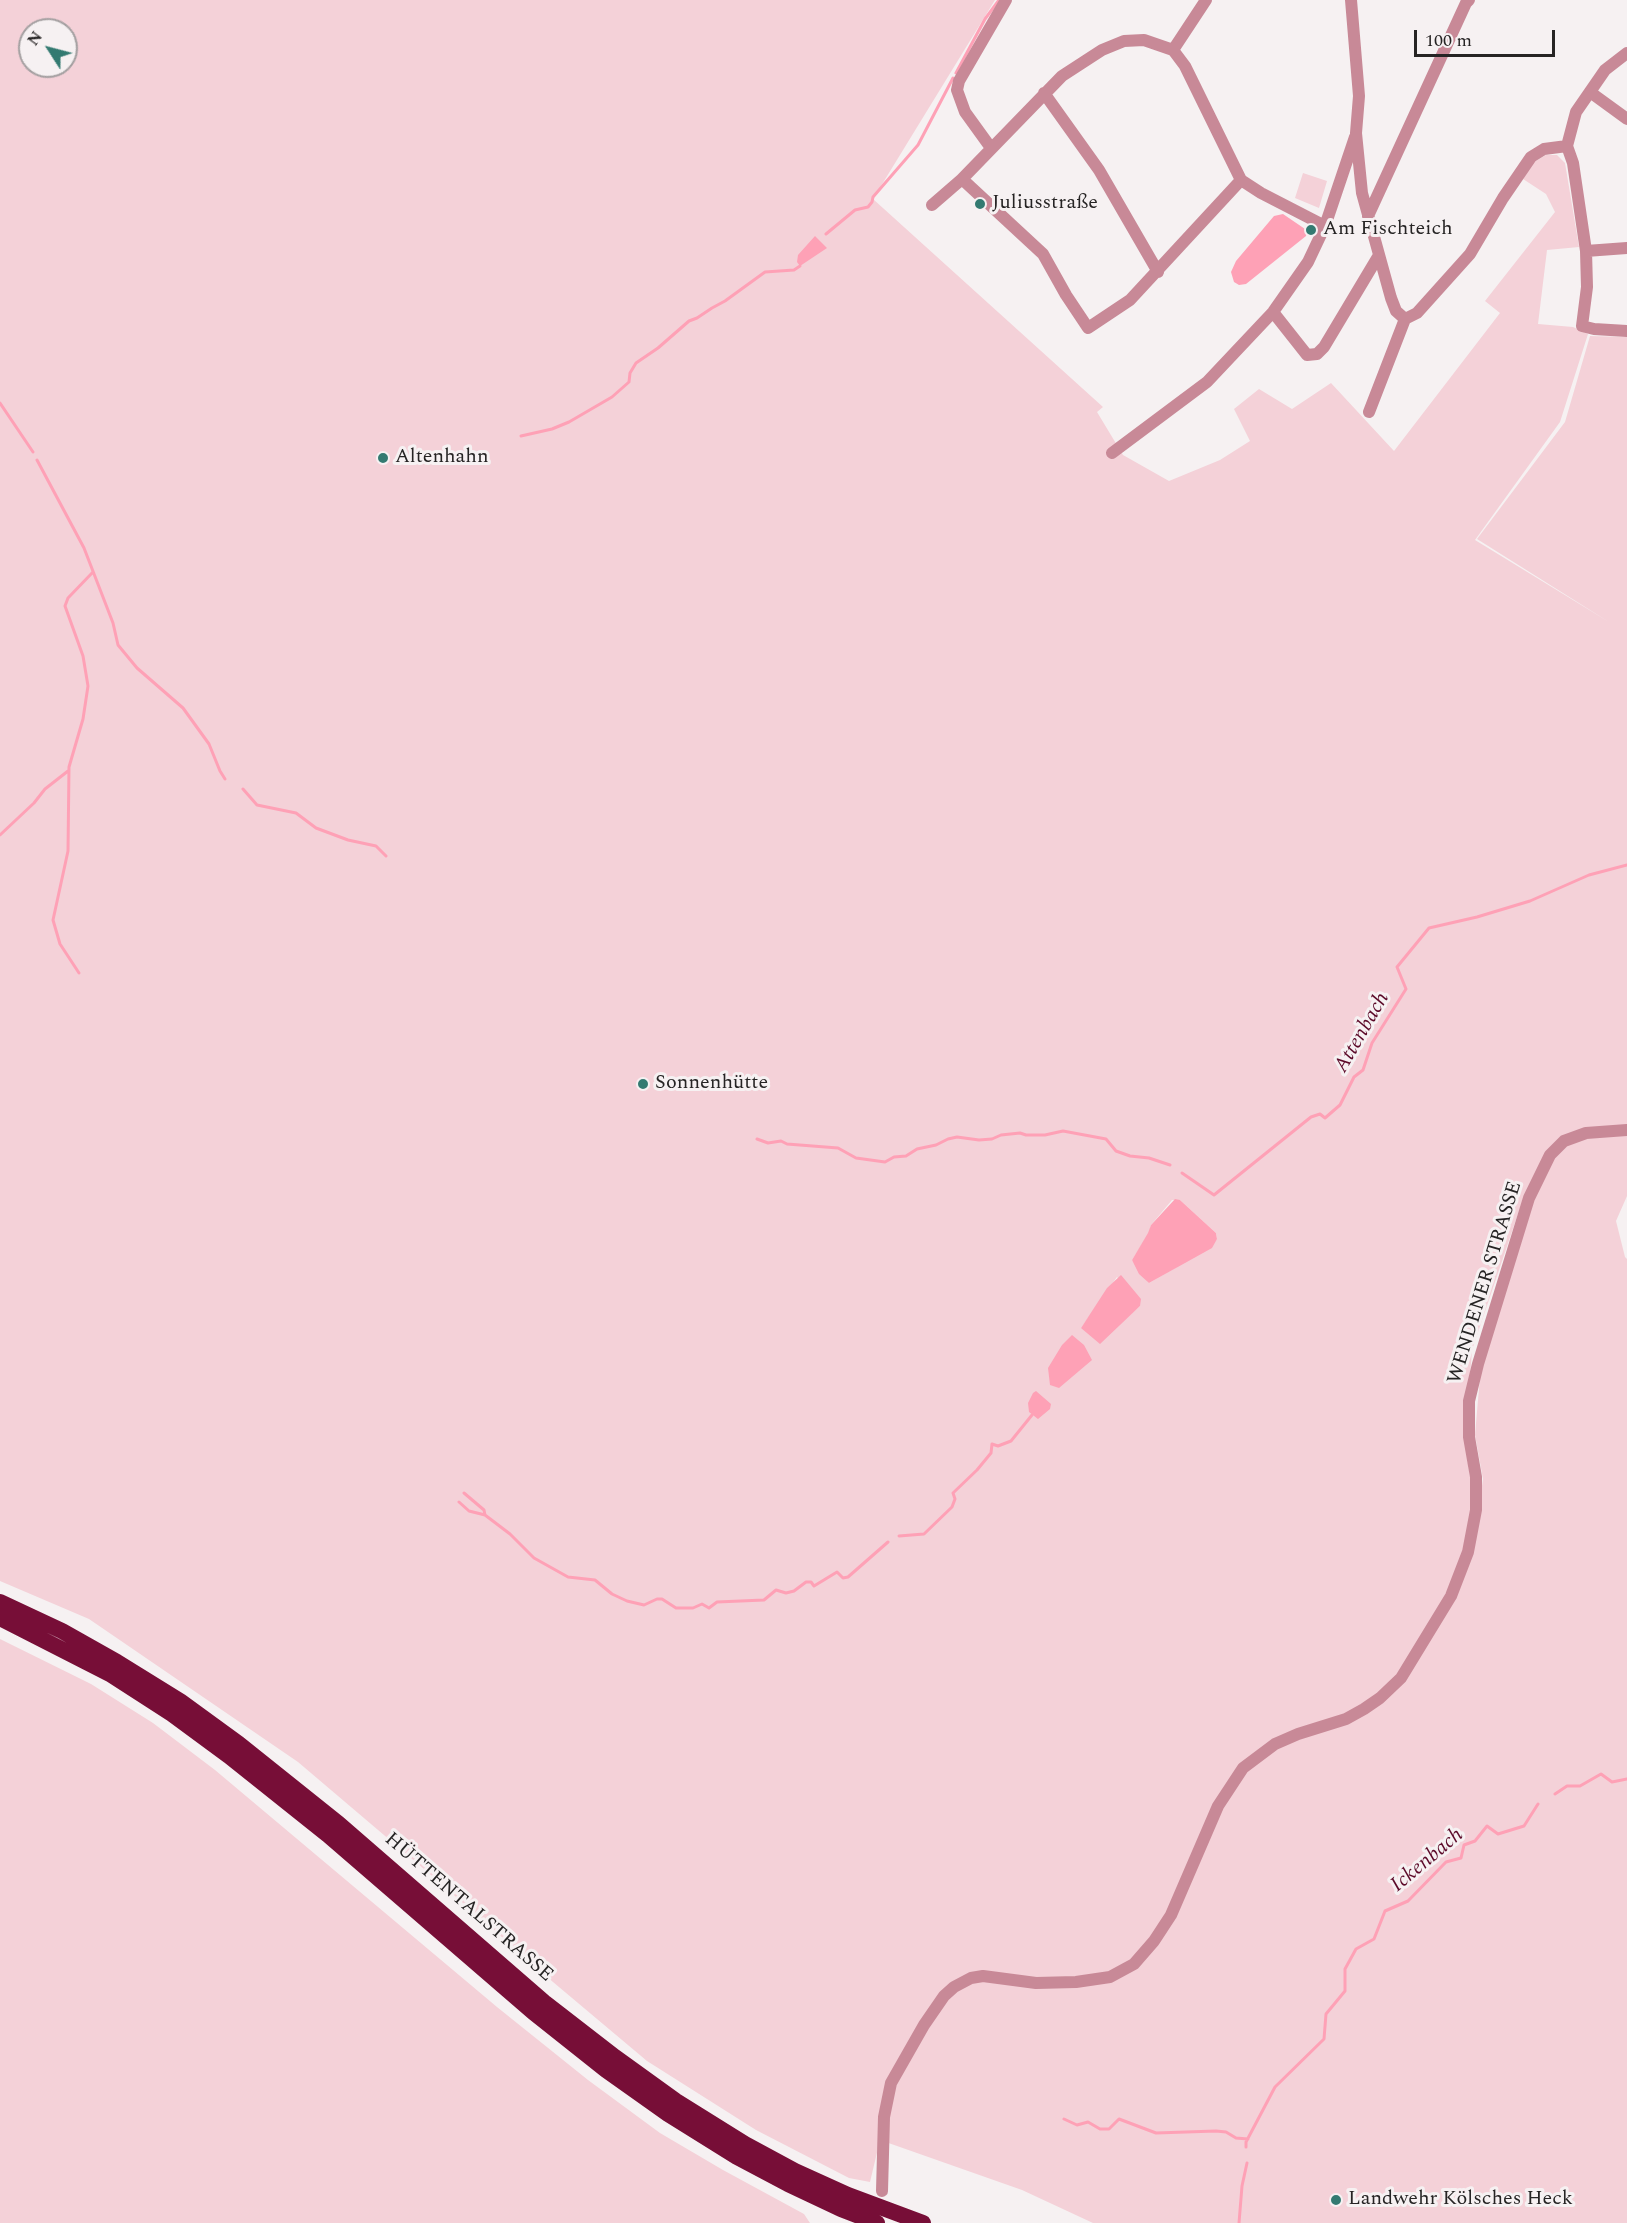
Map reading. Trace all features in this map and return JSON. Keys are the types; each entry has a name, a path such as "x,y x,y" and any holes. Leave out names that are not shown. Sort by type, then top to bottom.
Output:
{"highway":[{"name":"HÜTTENTALSTRASSE","path":"0,1602 62,1631 180,1701 339,1824 544,2002 676,2101 745,2144 795,2171 848,2195 922,2223"},
{"name":"HÜTTENTALSTRASSE","path":"0,1618 110,1674 229,1756 328,1835 533,2012 606,2070 668,2114 737,2157 788,2184 840,2209 877,2223"}],"street":[{"path":"991,148 965,112 957,90 959,81 1006,0"},
{"path":"1173,50 1206,0"},
{"path":"1351,0 1359,96 1356,133 1362,193 1396,311 1405,318"},
{"path":"1368,216 1469,0"},
{"path":"932,205 962,179 1044,93 1071,70 1102,50 1124,41 1144,40 1173,50 1185,66 1241,180 1261,194 1325,226"},
{"path":"1627,53 1605,70 1576,112 1567,146 1573,163 1586,251 1587,286 1582,326 1627,332"},
{"path":"1590,92 1627,119"},
{"path":"1044,93 1099,170 1158,272"},
{"path":"1112,453 1207,382 1273,312 1308,262 1325,226 1356,133"},
{"path":"1369,412 1405,318 1417,313 1470,254 1503,198 1531,157 1544,149 1567,146"},
{"path":"962,179 1042,254 1088,328 1130,300 1241,180"},
{"path":"1586,251 1627,248"},
{"path":"1273,312 1307,354 1317,354 1324,347 1378,255"},
{"name":"WENDENER STRASSE","path":"882,2191 884,2117 891,2084 924,2025 944,1996 954,1987 971,1978 984,1976 1036,1983 1076,1982 1110,1977 1134,1964 1154,1941 1171,1915 1218,1806 1243,1768 1275,1744 1346,1719 1364,1709 1380,1698 1401,1678 1451,1596 1468,1552 1476,1510 1476,1477 1470,1437 1469,1401 1478,1364 1529,1198 1551,1155 1564,1141 1586,1133 1627,1130"}],"shaded area":[{"path":"0,0 995,0 873,199 1103,407 1097,412 1123,455 1169,481 1220,460 1250,441 1234,409 1259,389 1292,409 1331,383 1394,451 1500,313 1485,301 1555,212 1546,194 1523,179 1534,162 1546,155 1557,155 1565,163 1579,247 1547,250 1538,324 1573,327 1588,334 1560,422 1475,540 1609,622 1477,539 1565,422 1590,336 1627,337 1627,1196 1616,1221 1627,1259 1627,2223 1093,2223 1022,2190 880,2140 870,2182 849,2178 756,2130 647,2061 298,1762 89,1619 0,1581","holes":["1172,1200 1180,1200 1216,1233 1217,1239 1149,1283 1132,1260 1149,1233 1151,1225","1522,1202 1481,1365 1475,1435 1483,1479 1474,1540 1474,1504 1465,1443 1472,1350","1117,1277 1140,1306 1119,1324 1081,1328"]},
{"path":"1303,173 1327,181 1319,208 1295,198"},
{"path":"1283,214 1305,229 1306,236 1246,284 1239,285 1234,282 1231,272 1236,261 1274,216"},
{"path":"815,236 827,248 800,266 797,262 798,255"},
{"path":"1175,1199 1180,1200 1216,1233 1217,1239 1212,1248 1149,1283 1139,1274 1132,1260 1151,1225"},
{"path":"1121,1275 1141,1299 1140,1306 1100,1344 1081,1328 1107,1288"},
{"path":"1072,1335 1084,1345 1092,1360 1059,1388 1050,1385 1048,1368 1062,1345"},
{"path":"1036,1391 1051,1404 1050,1409 1038,1419 1029,1412 1028,1403"},
{"path":"0,1639 91,1684 153,1723 215,1770 497,2007 588,2080 660,2133 804,2214 810,2223 0,2223"}],"waterway":[{"path":"956,73 985,19 999,0"},
{"path":"826,234 855,210 868,207 873,197 918,145 953,78"},
{"path":"521,436 552,429 569,422 612,397 629,382 630,373 636,363 658,348 689,321 725,301 765,272 794,270 800,266"},
{"path":"0,403 33,452"},
{"path":"37,460 84,548 113,623 118,645 137,668 183,708 209,744 225,779"},
{"path":"79,973 60,944 53,920 68,851 69,767 83,719 88,686 83,656 65,606 68,598 93,572"},
{"path":"0,835 34,803 45,789 68,771"},
{"path":"243,789 257,805 296,813 316,828 348,840 376,846 386,856"},
{"name":"Attenbach","path":"1182,1173 1214,1195 1311,1117 1320,1114 1325,1118 1340,1105 1354,1077 1363,1070 1372,1043 1406,989 1397,967 1429,928 1530,901 1589,875 1627,865"},
{"path":"757,1139 768,1143 781,1141 787,1144 838,1148 856,1158 885,1162 957,1137 979,1140 992,1139 1001,1135 1020,1133 1045,1135 1063,1131 1106,1139 1116,1151 1170,1165"},
{"path":"899,1536 924,1534 952,1507 955,1499 953,1493 991,1453 992,1444 998,1446 1011,1441 1032,1415"},
{"path":"464,1493 484,1510 485,1515 510,1534 534,1558 568,1577 595,1580 612,1594 644,1605 662,1599 676,1608 693,1608 702,1604 709,1608 717,1602 764,1600 776,1590 786,1593 794,1591 806,1582 811,1582 814,1586 837,1572 843,1578 848,1577 888,1542"},
{"path":"459,1502 469,1511 485,1515"},
{"name":"Ickenbach","path":"1555,1794 1567,1786 1580,1786 1601,1774 1612,1782 1627,1779"},
{"name":"Ickenbach","path":"1246,2147 1246,2142 1275,2087 1324,2039 1326,2014 1345,1991 1345,1969 1356,1949 1374,1939 1385,1911 1408,1901 1446,1862 1461,1858 1464,1845 1475,1841 1487,1826 1498,1834 1524,1826 1538,1804"},
{"path":"1064,2119 1077,2125 1088,2122 1100,2129 1109,2129 1119,2119 1156,2133 1216,2131 1226,2132 1236,2138 1248,2139"},
{"name":"Ickenbach","path":"1239,2223 1242,2186 1247,2163"}],"place":[{"name":"Juliusstraße","path":"980,204"},
{"name":"Am Fischteich","path":"1311,230"},
{"name":"Altenhahn","path":"383,458"},
{"name":"Sonnenhütte","path":"643,1084"},
{"name":"Landwehr Kölsches Heck","path":"1336,2200"}]}
